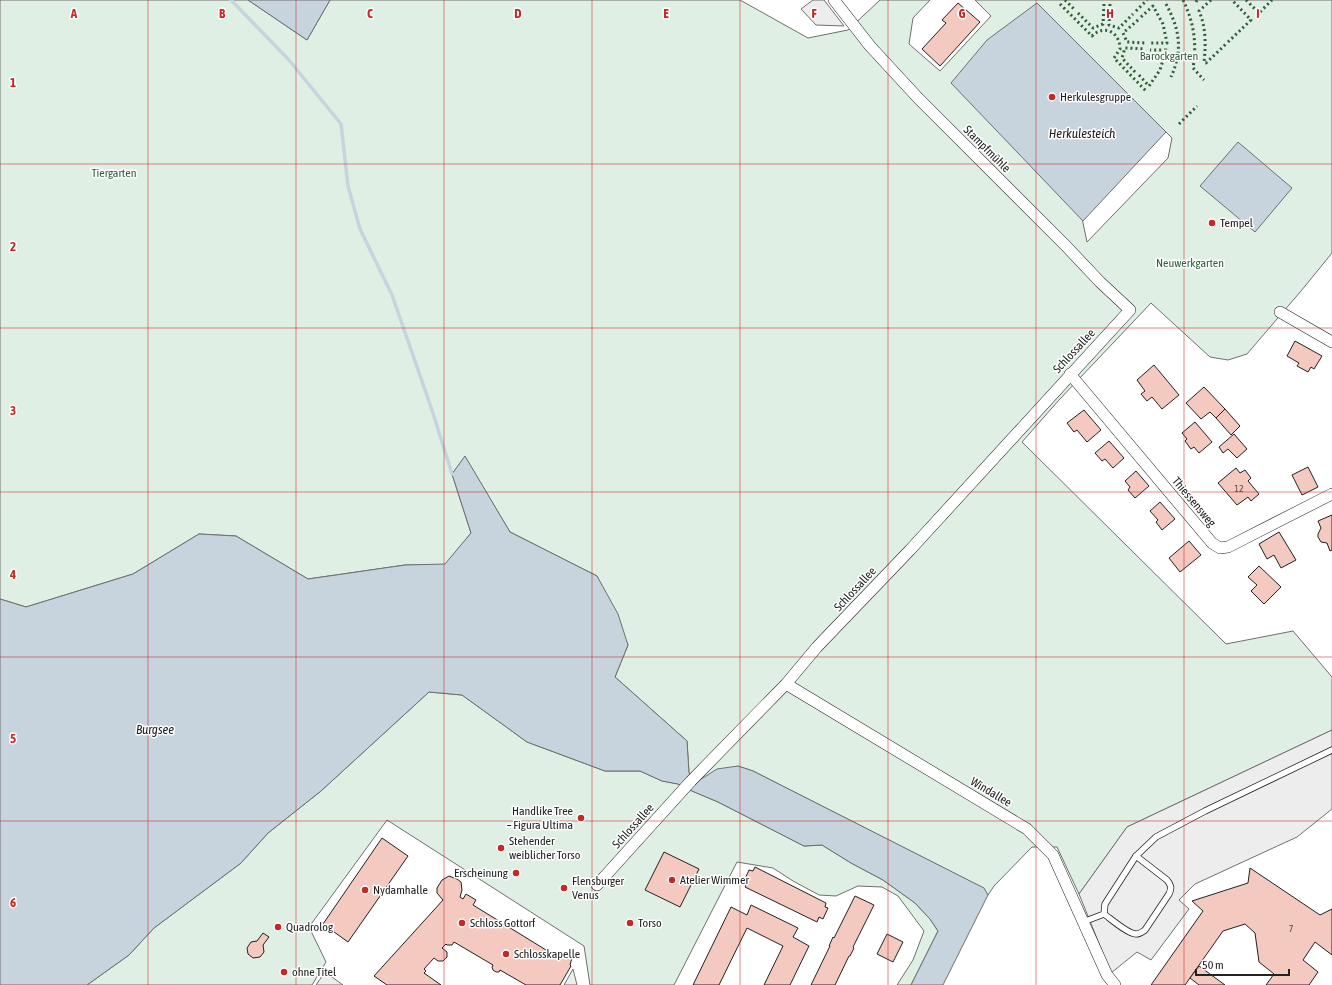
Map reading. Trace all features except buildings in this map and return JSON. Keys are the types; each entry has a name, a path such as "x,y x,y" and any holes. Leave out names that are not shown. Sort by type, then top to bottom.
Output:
{"street":[{"name":"Stampfmühle","path":"834,0 870,46 918,98 1100,282 1130,310"},
{"name":"Schlossallee","path":"597,885 691,781 786,684 818,647 915,544 1130,310"},
{"path":"1280,312 1332,342"},
{"name":"Thiessensweg","path":"1070,374 1212,543 1220,548 1228,547 1332,494"},
{"name":"Windallee","path":"786,684 1026,829 1053,855 1107,975 1116,985"}],"lane":[{"path":"1104,914 1105,904 1136,856 1150,841 1167,830 1332,750"},
{"path":"1104,914 1129,932 1136,934 1145,930 1169,894 1171,889 1167,880 1136,856"},
{"path":"1083,922 1104,914"}],"green space":[{"path":"0,0 248,0 307,40 330,0 740,0 808,38 848,30 880,0 930,0 913,18 909,44 940,71 991,16 975,0 1332,0 1332,253 1247,354 1228,360 1210,357 1151,303 1059,400 1022,442 1226,644 1293,631 1332,677 1332,730 1127,827 1079,894 1057,847 1032,847 994,886 988,895 983,888 753,771 738,766 698,781 689,773 687,741 615,677 628,645 597,576 510,532 465,457 452,474 471,533 445,565 405,565 308,579 236,536 199,534 133,574 26,607 0,599","holes":["1037,3 1172,138 1168,158 1087,242"]},
{"path":"429,692 462,695 527,742 605,771 640,771 662,781 678,784 718,802 804,846 822,845 883,880 915,903 930,919 938,931 911,985 897,985 913,960 924,931 898,896 882,887 858,886 836,896 819,895 773,868 737,862 674,985 590,985 584,946 387,820 309,927 326,962 312,985 87,985 129,955 154,928 241,863 268,833 321,791"}],"shaded area":[{"path":"813,0 824,0 844,26 816,25 801,9"},
{"path":"1332,730 1332,809 1297,837 1195,884 1179,900 1189,909 1151,960 1137,952 1111,973 1079,894 1127,827"},
{"path":"573,969 577,985 564,985"},
{"path":"325,972 343,985 316,985"}],"water":[{"path":"248,0 330,0 307,40"},
{"name":"Herkulesteich","path":"1037,3 1166,132 1083,221 951,83 987,40"},
{"path":"1238,142 1292,188 1255,232 1200,186"},
{"name":"Burgsee","path":"465,456 510,532 597,576 618,614 628,645 615,677 687,741 689,773 698,781 717,769 738,766 753,771 984,888 988,895 943,985 911,985 938,931 930,919 915,903 883,880 822,845 804,846 718,802 678,784 662,781 640,771 605,771 527,742 462,695 429,692 321,791 268,833 241,863 154,928 129,955 87,985 0,985 0,599 26,607 133,574 199,534 236,536 308,579 405,565 445,564 471,533 452,474"}],"waterway":[{"path":"231,0 289,60 341,124 348,186 360,229 392,295 432,410 452,474"}],"hedge":[{"path":"1065,0 1075,10"},
{"path":"1136,11 1147,0"},
{"path":"1183,0 1187,8 1194,33 1195,50 1193,68 1204,80"},
{"path":"1211,0 1199,11 1205,36 1204,62 1206,63 1226,44"},
{"path":"1228,42 1251,20 1232,0"},
{"path":"1246,0 1259,13 1272,0"},
{"path":"1060,4 1092,36 1097,32 1106,30 1114,34 1117,38 1120,49 1114,58 1146,91"},
{"path":"1078,13 1093,28 1103,24 1104,4"},
{"path":"1110,4 1109,25 1119,28 1133,14"},
{"path":"1166,4 1171,13 1177,31 1178,40 1177,58 1171,77"},
{"path":"1141,17 1153,6 1163,24 1167,43 1151,43"},
{"path":"1138,20 1123,33 1127,42 1146,43"},
{"path":"1135,72 1122,58 1125,48 1145,49"},
{"path":"1139,75 1149,86 1160,70 1166,50 1150,50"},
{"path":"1179,124 1197,106"}],"place":[{"name":"Herkulesgruppe","path":"1052,97"},
{"name":"Tempel","path":"1212,223"},
{"name":"Handlike Tree – Figura Ultima","path":"581,818"},
{"name":"Stehender weiblicher Torso","path":"501,848"},
{"name":"Erscheinung","path":"516,873"},
{"name":"Atelier Wimmer","path":"672,880"},
{"name":"Flensburger Venus","path":"564,888"},
{"name":"Nydamhalle","path":"365,890"},
{"name":"Schloss Gottorf","path":"462,923"},
{"name":"Torso","path":"630,923"},
{"name":"Quadrolog","path":"278,927"},
{"name":"Schlosskapelle","path":"506,954"},
{"name":"ohne Titel","path":"284,972"}],"park label":[{"name":"Barockgarten","path":"1169,56"},
{"name":"Tiergarten","path":"114,173"},
{"name":"Neuwerkgarten","path":"1190,263"}]}
